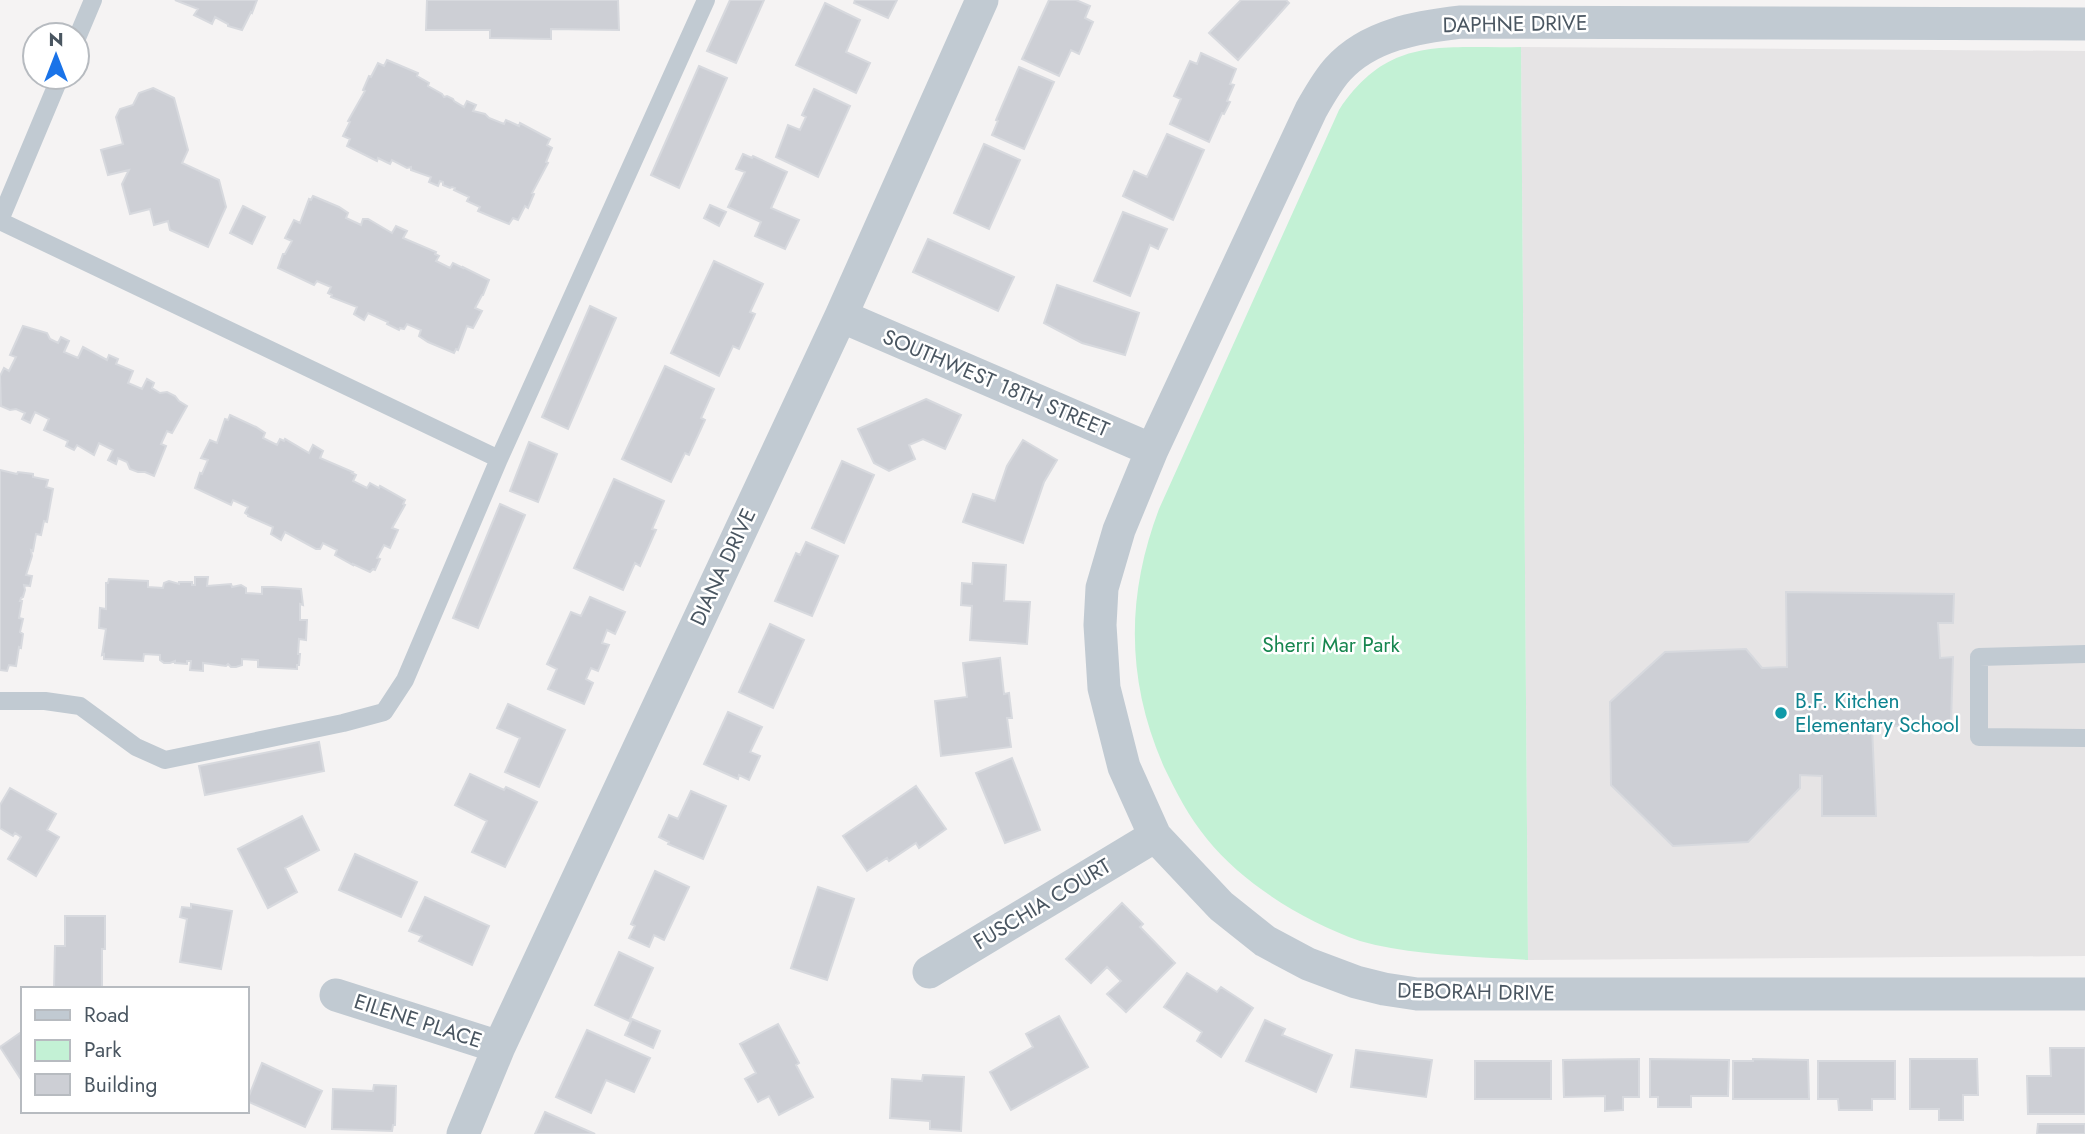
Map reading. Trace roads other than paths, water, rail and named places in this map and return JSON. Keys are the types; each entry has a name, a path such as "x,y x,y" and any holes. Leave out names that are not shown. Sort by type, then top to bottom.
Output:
{"street":[{"name":"DIANA DRIVE","path":"463,1134 499,1047 841,316 982,0"},
{"name":"DAPHNE DRIVE","path":"1152,450 1311,110 1338,69 1364,48 1386,37 1422,26 1461,22 2085,24"},
{"name":"SOUTHWEST 18TH STREET","path":"841,316 1152,450"},
{"name":"DEBORAH DRIVE","path":"1152,450 1119,530 1102,588 1100,625 1104,688 1124,767 1155,836 1221,906 1265,941 1308,964 1356,982 1417,994 2085,994"},
{"name":"FUSCHIA COURT","path":"929,972 1155,836"},
{"name":"EILENE PLACE","path":"336,995 499,1047"}],"lane":[{"path":"84,21 93,0"},
{"path":"0,701 45,701 80,706 136,747 165,760 384,712 405,680 499,459 706,0"},
{"path":"54,91 0,220 499,459"},
{"path":"2085,654 1979,657 1979,737 2085,738"}],"place":[{"name":"B.F. Kitchen Elementary School","path":"1781,713"}],"park label":[{"name":"Sherri Mar Park","path":"1331,645"}]}
